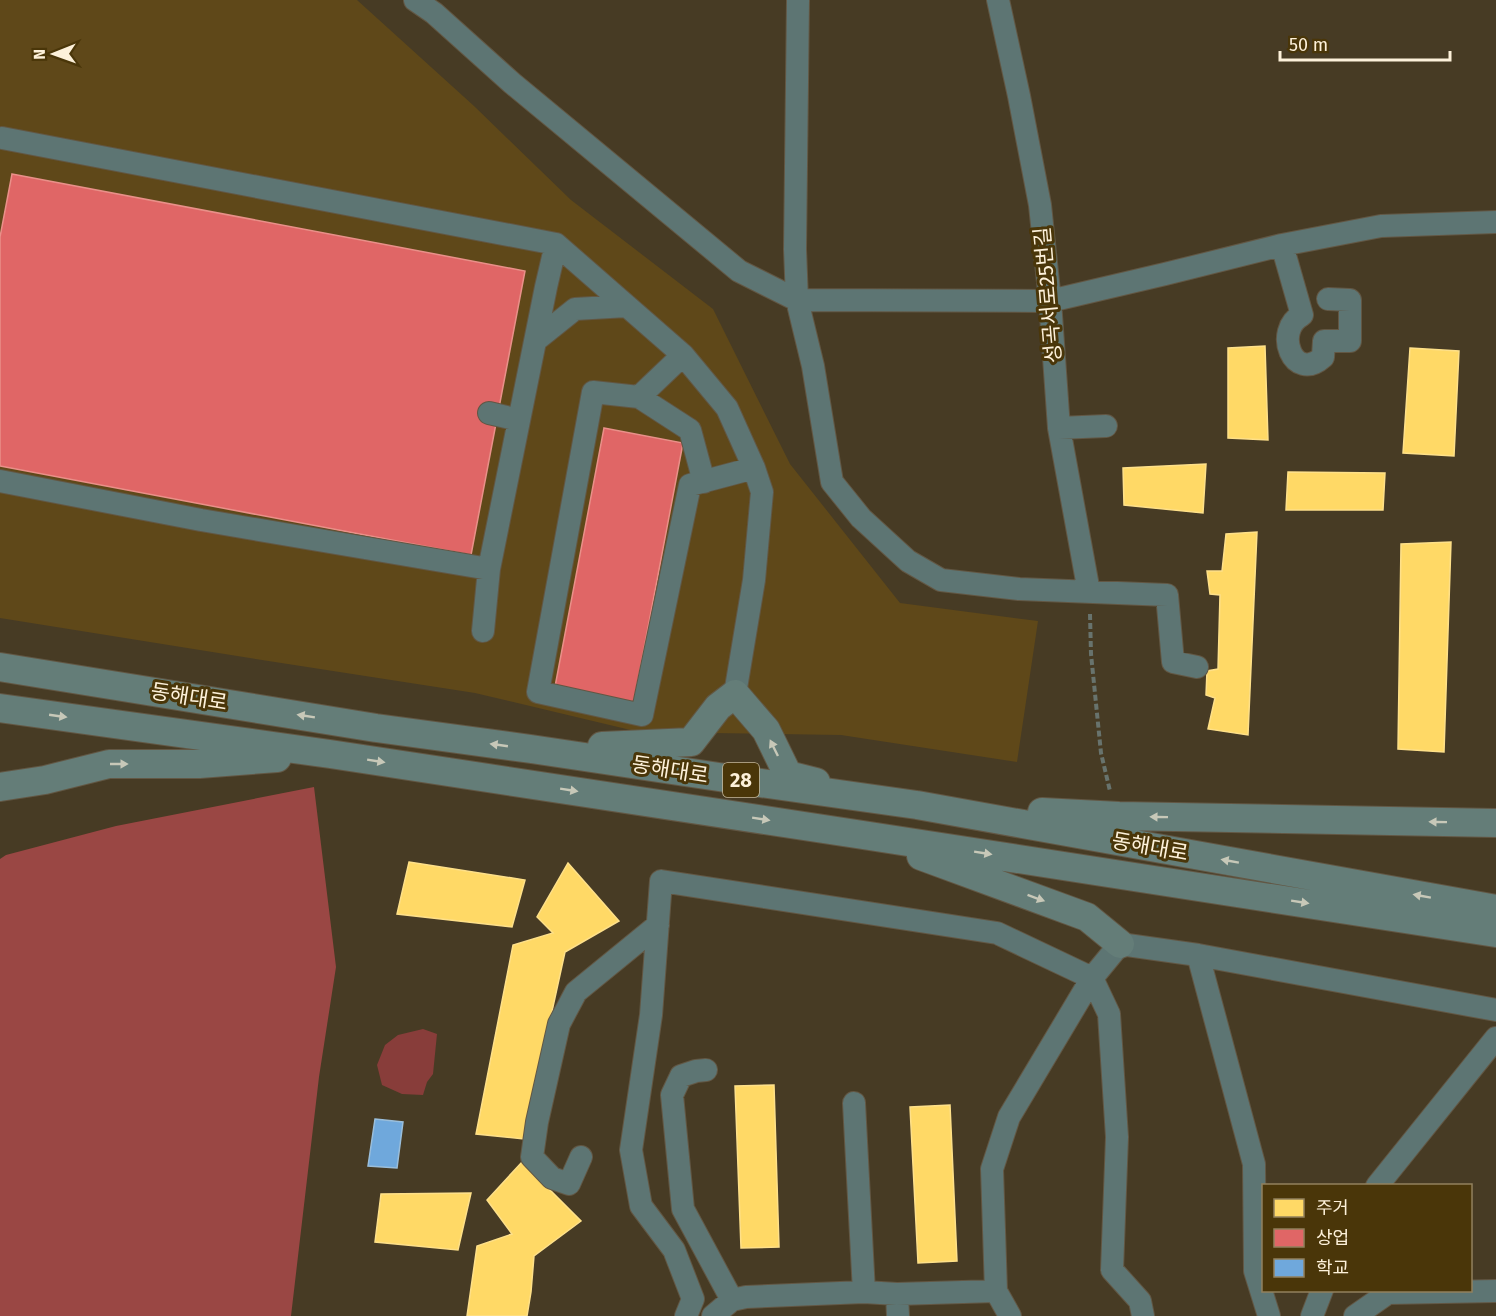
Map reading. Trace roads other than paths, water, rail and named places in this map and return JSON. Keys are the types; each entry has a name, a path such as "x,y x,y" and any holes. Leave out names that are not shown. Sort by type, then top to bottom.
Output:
{"main road":[{"name":"동해대로","path":"0,668 376,728 917,805 1487,920"},
{"path":"531,749 692,742 718,707 735,694 766,730 788,775 917,805 1119,816 1496,823"},
{"path":"0,708 330,754 863,835 1487,920"},
{"path":"0,787 45,780 109,764 199,764 330,754"},
{"path":"863,835 1087,916 1120,944"}],"street":[{"path":"415,0 439,7 512,83 739,271 797,300 1050,301 1282,245 1381,226 1496,222"},
{"path":"798,0 795,249 797,300 813,366 832,482 861,518 908,561 941,580 1019,589 1167,595 1173,662 1197,667"},
{"name":"성곡서로25번길","path":"998,0 1040,206 1050,301 1059,428 1089,592"},
{"path":"1,136 556,244 683,355 727,408 754,468 762,492 754,580 735,694"},
{"path":"483,631 489,569 556,244"},
{"path":"1282,245 1302,315"},
{"path":"1324,341 1350,341 1350,300 1328,299"},
{"path":"535,341 575,309 627,306"},
{"path":"1302,315 1310,315 1316,318 1321,326 1324,341 1323,357 1317,363 1309,365 1296,361 1291,355 1288,332 1295,319 1302,315"},
{"path":"639,397 683,355"},
{"path":"704,482 690,430 639,397 593,392 538,692 642,715 690,485 704,482 754,468"},
{"path":"489,413 519,420"},
{"path":"1059,428 1106,426"},
{"path":"0,481 201,520 489,569"},
{"path":"686,1316 693,1299 674,1250 640,1206 631,1150 651,1015 661,881 997,933 1092,978 1109,1014 1117,1137 1112,1270 1140,1301 1143,1316"},
{"path":"581,1157 569,1184 552,1178 532,1157 537,1122 559,1024 576,992 658,925"},
{"path":"1010,1316 996,1291 992,1169 1009,1117 1092,978 1120,944 1198,955 1496,1011"},
{"path":"1198,955 1254,1164 1255,1271 1269,1316"},
{"path":"1378,1184 1496,1038"},
{"path":"706,1070 681,1076 672,1095 683,1209 732,1300"},
{"path":"854,1103 864,1292"},
{"path":"713,1316 732,1300 746,1297 864,1292 897,1305 996,1291"},
{"path":"1472,1291 1496,1291"},
{"path":"1311,1316 1321,1292"},
{"path":"1355,1316 1388,1293 1442,1292"}]}
